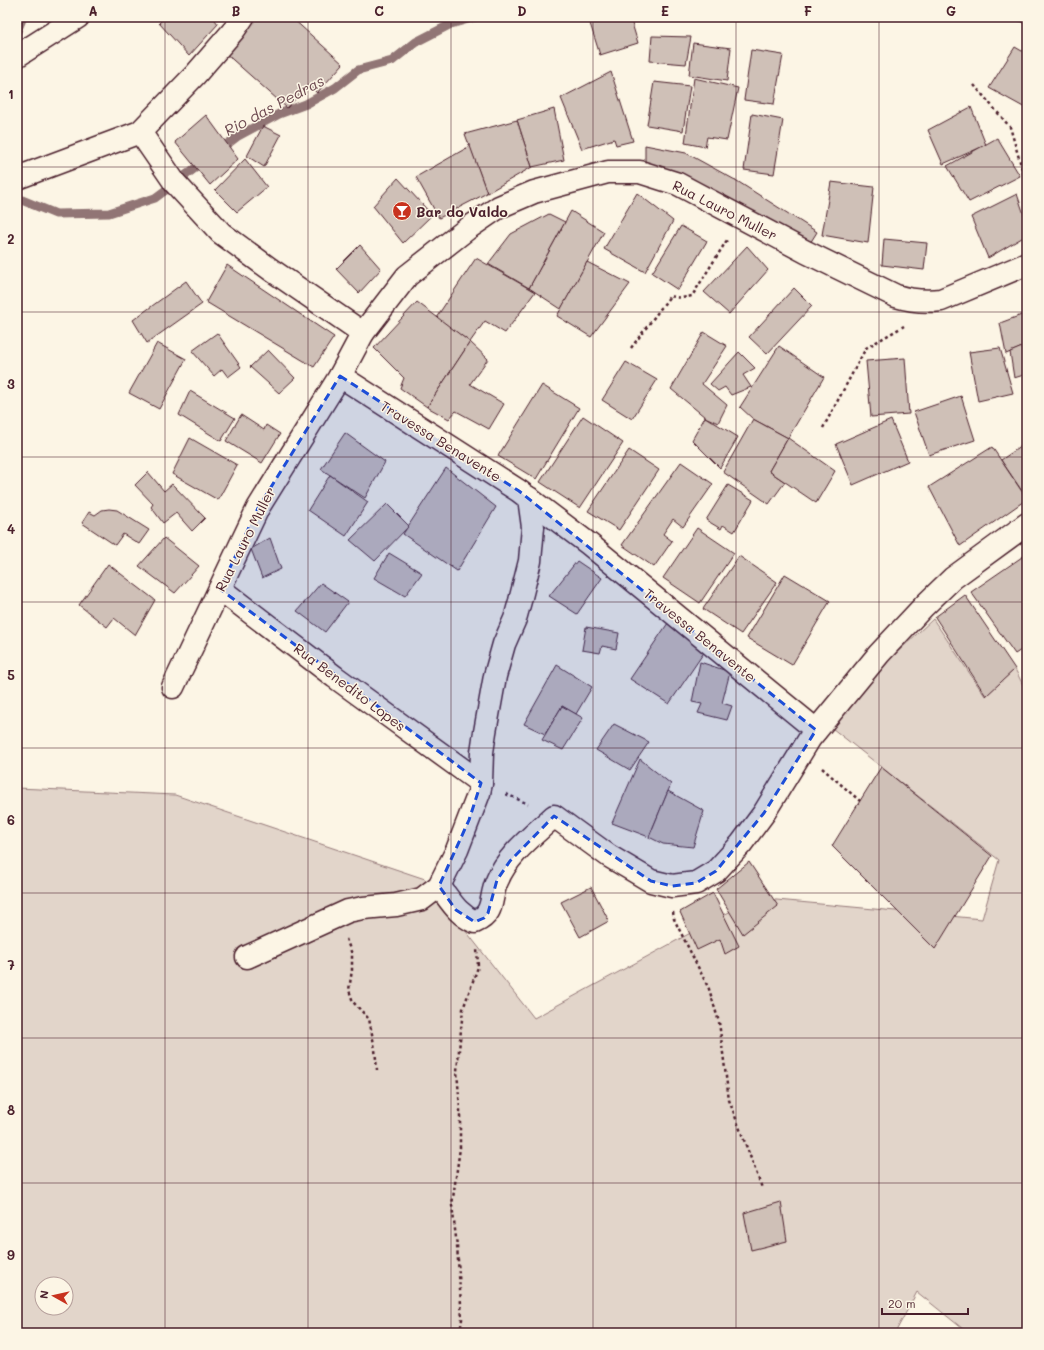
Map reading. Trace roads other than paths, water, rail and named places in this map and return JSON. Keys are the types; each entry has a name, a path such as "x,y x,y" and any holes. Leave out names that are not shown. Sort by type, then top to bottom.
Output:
{"street":[{"path":"17,56 78,17"},
{"path":"17,178 140,132 195,75 234,30 243,17"},
{"path":"140,132 176,183 221,232 270,269 363,333 340,376"},
{"name":"Rua Lauro Muller","path":"363,333 407,276 467,229 500,207 534,192 608,172 640,172 678,184 806,252 896,296 911,300 926,302 941,300 1027,264"},
{"name":"Rua Lauro Muller","path":"173,687 258,508 340,376"},
{"name":"Travessa Benavente","path":"340,376 529,498 589,544 816,730"},
{"path":"247,957 348,911 396,905 422,899 439,886 457,850 481,783 482,752 495,676 504,644 520,601 530,561 533,527 529,498"},
{"path":"439,886 456,910 466,918 475,922 484,918 488,913 497,880 510,861 520,847 554,816 609,856 650,881 672,886 696,883 716,871 741,844 764,813 802,750 816,730 878,654 953,578 1027,524"},
{"name":"Rua Benedito Lopes","path":"220,589 336,677 481,783"}],"waterway":[{"name":"Rio das Pedras","path":"17,31 23,17"},
{"name":"Rio das Pedras","path":"217,152 238,136 279,114 306,104 335,88 358,70 392,61 416,42 451,24 475,17"},
{"name":"Rio das Pedras","path":"17,198 56,214 109,213 155,198 206,160"}],"place":[{"name":"Bar do Valdo","path":"402,211"}]}
